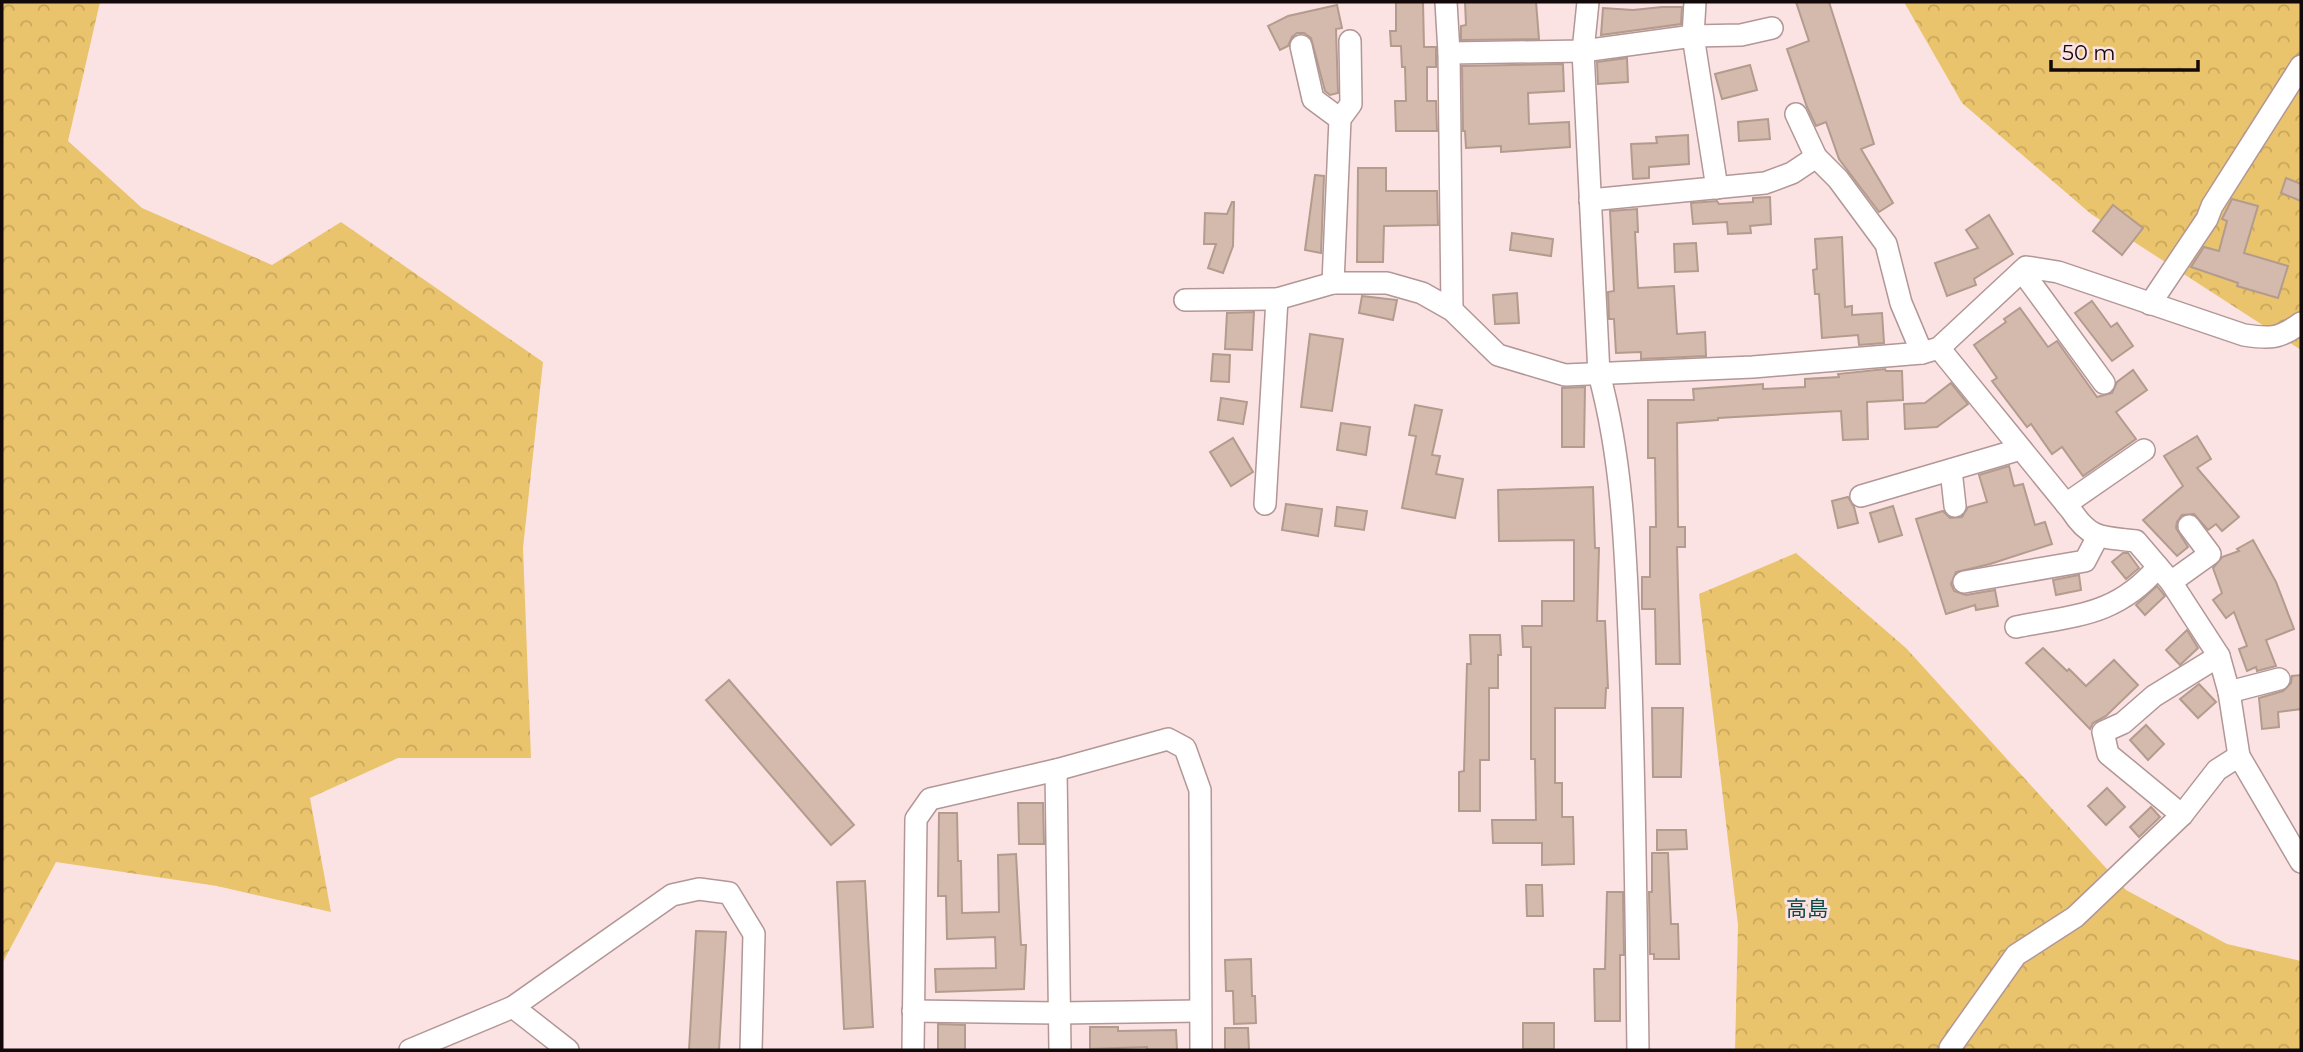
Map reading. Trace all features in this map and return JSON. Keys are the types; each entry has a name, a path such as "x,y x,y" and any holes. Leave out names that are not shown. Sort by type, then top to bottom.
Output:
{"street":[{"path":"1446,2 1452,310"},
{"path":"1588,2 1583,51 1599,374 1610,416 1627,595 1634,764 1638,1050"},
{"path":"1695,2 1693,36 1717,188"},
{"path":"1449,53 1583,51 1693,36 1741,36 1772,28"},
{"path":"1333,283 1340,119 1351,104 1350,41"},
{"path":"1301,46 1313,99 1340,119"},
{"path":"2150,304 2207,219 2212,206 2301,66"},
{"path":"1796,114 1816,157 1838,179 1886,244 1901,303 1930,351 2021,449 2082,528 2098,536 2136,541 2165,574 2218,656 2229,692 2239,756 2301,862"},
{"path":"1590,200 1765,183 1792,173 1816,157"},
{"path":"1185,300 1277,299 1333,283 1387,283 1422,293 1452,310 1498,355 1565,375 1754,367 1930,351 2026,267 2058,272 2244,335 2268,339 2290,331 2301,323"},
{"path":"2022,271 2104,383"},
{"path":"1265,504 1277,299"},
{"path":"1861,496 2021,449"},
{"path":"2066,504 2144,450"},
{"path":"1951,470 1955,506"},
{"path":"2016,627 2101,610 2128,596 2146,582 2210,554 2189,526"},
{"path":"1964,582 2085,561 2098,536"},
{"path":"2182,815 2108,754 2103,732 2123,723 2154,696 2218,656"},
{"path":"2229,692 2279,679"},
{"path":"913,1050 916,819 930,799 1056,770 1168,739 1185,748 1200,790 1201,1050"},
{"path":"1952,1050 1950,1048 2017,955 2075,917 2182,815 2217,770 2239,756"},
{"path":"1056,770 1060,1050"},
{"path":"410,1050 513,1007 672,895 699,889 729,893 754,934 751,1050"},
{"path":"513,1007 568,1050"},
{"path":"913,1011 1200,1011"}],"green space":[{"path":"2,2 100,2 68,141 142,208 272,265 341,222 543,362 523,548 531,758 398,758 310,798 331,912 217,886 56,862 2,964"},
{"path":"1904,2 2301,2 2301,350 2091,214 1962,103"},
{"path":"1796,553 1906,648 2126,890 2227,944 2301,961 2301,1050 1735,1050 1738,925 1699,594"}],"building":[{"path":"1396,2 1423,2 1424,47 1436,47 1436,67 1427,67 1427,101 1436,101 1437,131 1396,131 1395,101 1406,101 1401,46 1391,46 1390,31 1396,31"},
{"path":"1465,2 1536,2 1539,39 1461,40 1461,26 1466,25"},
{"path":"1796,2 1829,2 1874,144 1861,149 1893,203 1879,212 1839,159 1826,122 1816,126 1807,107 1787,49 1809,41"},
{"path":"1337,5 1342,28 1336,29 1338,93 1330,95 1325,91 1311,38 1304,33 1297,33 1288,46 1280,50 1268,26 1288,16"},
{"path":"1682,7 1681,24 1601,35 1603,8 1633,10"},
{"path":"1627,58 1628,82 1598,84 1597,62"},
{"path":"1563,64 1564,91 1528,93 1529,124 1569,122 1570,147 1501,152 1501,146 1466,148 1463,131 1462,66"},
{"path":"1750,65 1757,90 1722,99 1715,74"},
{"path":"1768,119 1770,139 1739,141 1738,122"},
{"path":"1688,135 1689,164 1649,167 1649,178 1633,179 1631,144 1657,143 1656,137"},
{"path":"1358,168 1386,168 1386,191 1437,191 1438,225 1384,226 1383,262 1357,262"},
{"path":"1315,175 1324,176 1321,253 1305,250"},
{"path":"2286,178 2301,184 2301,201 2281,193"},
{"path":"1770,197 1771,224 1750,226 1751,233 1728,234 1727,222 1693,224 1691,203 1753,202 1753,198"},
{"path":"2232,199 2258,206 2244,253 2288,266 2278,298 2237,286 2238,283 2191,267 2204,247 2219,251 2227,221 2222,219"},
{"path":"1232,202 1233,246 1223,273 1208,268 1216,244 1204,244 1205,213 1227,214"},
{"path":"2113,205 2143,228 2122,255 2093,231"},
{"path":"1637,209 1638,232 1635,232 1638,288 1674,286 1677,334 1705,332 1706,356 1641,359 1641,352 1616,353 1614,319 1609,319 1608,292 1614,291 1610,211"},
{"path":"1989,215 2013,254 1974,279 1976,285 1947,296 1935,263 1978,248 1966,230"},
{"path":"1512,233 1553,239 1551,256 1510,250"},
{"path":"1842,237 1845,307 1852,306 1852,315 1882,313 1884,343 1859,345 1858,335 1822,338 1819,294 1815,294 1813,270 1817,269 1815,239"},
{"path":"1696,243 1698,271 1675,272 1674,244"},
{"path":"1517,293 1519,323 1495,324 1493,295"},
{"path":"1362,296 1397,300 1393,320 1359,313"},
{"path":"2092,301 2111,327 2117,323 2133,346 2112,361 2075,313"},
{"path":"2020,308 2048,347 2057,341 2097,397 2112,393 2117,382 2133,370 2147,390 2116,412 2136,439 2083,476 2062,447 2052,454 2031,424 2027,427 1992,381 1997,378 1974,345 2006,322 2004,319"},
{"path":"1254,312 1252,350 1225,349 1227,313"},
{"path":"1310,334 1343,339 1332,411 1301,407"},
{"path":"1213,354 1230,355 1229,382 1211,381"},
{"path":"1885,369 1902,371 1903,400 1867,402 1868,439 1843,440 1841,411 1677,423 1678,527 1685,527 1685,547 1677,547 1680,664 1656,664 1655,609 1642,609 1642,577 1650,577 1650,527 1656,527 1655,458 1648,458 1648,400 1694,400 1693,389 1763,384 1763,389 1805,387 1805,379 1839,377 1838,374"},
{"path":"1951,383 1968,404 1937,427 1905,429 1904,404 1925,403"},
{"path":"1585,387 1584,447 1562,447 1562,388"},
{"path":"1221,398 1247,402 1243,424 1218,420"},
{"path":"1415,405 1442,410 1432,455 1440,456 1436,474 1463,479 1455,518 1402,508 1416,436 1409,435"},
{"path":"1341,423 1370,427 1366,455 1337,450"},
{"path":"2197,436 2211,459 2197,468 2239,517 2222,531 2216,524 2208,530 2194,514 2182,515 2176,528 2188,547 2177,556 2143,520 2183,486 2164,456"},
{"path":"1233,438 1253,472 1231,486 1210,452"},
{"path":"2009,466 2014,486 2023,484 2035,525 2045,522 2052,544 1956,572 1951,584 1954,591 1966,595 1995,590 1998,606 1976,610 1975,605 1946,614 1916,519 1943,511 1950,518 1962,517 1968,507 1987,502 1979,475"},
{"path":"1593,487 1595,548 1599,548 1597,621 1605,621 1608,688 1605,708 1555,708 1555,783 1562,783 1562,817 1573,817 1574,864 1542,865 1542,843 1493,843 1492,820 1536,820 1535,759 1531,759 1531,647 1523,647 1522,626 1542,626 1542,601 1574,601 1574,540 1499,541 1498,490"},
{"path":"1848,497 1858,523 1838,528 1832,501"},
{"path":"1286,504 1322,509 1318,536 1282,530"},
{"path":"1893,506 1902,535 1879,542 1870,513"},
{"path":"1337,507 1367,511 1364,530 1335,526"},
{"path":"2253,540 2276,582 2294,629 2266,640 2276,666 2257,671 2256,667 2247,671 2239,649 2247,646 2234,612 2226,618 2213,600 2222,593 2213,568 2222,557 2239,551 2237,549"},
{"path":"2123,553 2128,553 2139,568 2126,579 2112,562"},
{"path":"2079,575 2081,590 2056,595 2053,580"},
{"path":"2157,586 2165,596 2145,615 2136,605"},
{"path":"2187,630 2198,648 2180,665 2166,650"},
{"path":"1470,635 1500,635 1501,655 1498,655 1498,688 1489,688 1489,760 1480,760 1480,811 1459,811 1459,772 1464,771 1467,664 1471,664"},
{"path":"2043,648 2086,686 2114,660 2138,685 2106,716 2093,723 2090,729 2026,663"},
{"path":"2301,675 2301,709 2278,712 2279,727 2262,729 2259,698 2283,691 2291,683 2292,676"},
{"path":"729,680 854,825 831,845 706,700"},
{"path":"2199,684 2216,702 2198,718 2180,699"},
{"path":"1652,708 1683,708 1681,777 1653,777"},
{"path":"2146,725 2164,744 2148,760 2130,740"},
{"path":"2107,788 2125,807 2106,825 2088,806"},
{"path":"1018,803 1043,803 1044,844 1019,844"},
{"path":"2151,807 2160,817 2139,837 2130,827"},
{"path":"939,813 957,813 962,913 999,912 998,855 1016,854 1021,945 1026,945 1024,989 936,992 935,969 996,968 995,937 947,939 946,896 938,896"},
{"path":"1657,830 1686,830 1687,849 1657,850"},
{"path":"1652,853 1668,853 1671,924 1678,924 1679,959 1654,959 1654,954 1650,954 1649,892 1652,892"},
{"path":"865,881 873,1027 844,1029 837,882"},
{"path":"1526,885 1542,885 1543,916 1527,916"},
{"path":"1607,892 1623,892 1624,955 1620,955 1620,1021 1595,1021 1594,969 1605,969"},
{"path":"696,931 726,932 719,1050 689,1050"},
{"path":"1251,959 1256,1023 1234,1024 1233,991 1226,991 1225,960"},
{"path":"1523,1023 1554,1023 1554,1049 1523,1049"},
{"path":"938,1024 965,1025 965,1050 938,1050"},
{"path":"1090,1027 1118,1027 1118,1031 1176,1030 1177,1050 1147,1050 1147,1047 1090,1049"},
{"path":"1225,1028 1248,1028 1249,1050 1225,1050"}],"district":[{"name":"高島","path":"1807,909"}]}
